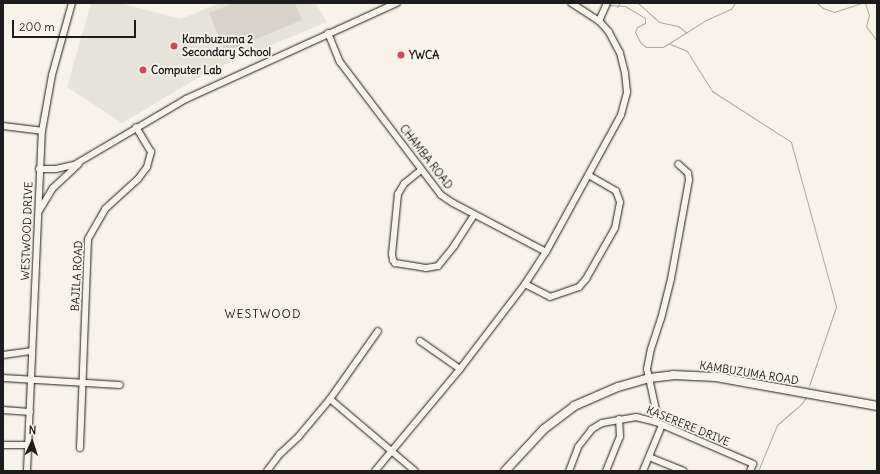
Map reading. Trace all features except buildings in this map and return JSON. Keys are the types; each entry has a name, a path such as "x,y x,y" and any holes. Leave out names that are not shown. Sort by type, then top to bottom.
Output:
{"main road":[{"name":"KAMBUZUMA ROAD","path":"504,471 544,429 574,406 618,386 650,378 673,375 716,377 877,406"}],"street":[{"path":"39,169 42,131 52,75 72,3"},
{"name":"WESTWOOD DRIVE","path":"27,471 39,169 68,167 81,161 136,127 186,99 328,33 397,3"},
{"path":"375,471 460,369 525,284 546,252 621,115 626,96 625,73 620,53 609,32 599,21 571,3"},
{"path":"599,21 607,3"},
{"name":"CHAMBA ROAD","path":"328,33 340,62 421,170 444,198 546,252"},
{"path":"3,126 42,131"},
{"name":"BAJILA ROAD","path":"80,448 88,239 105,209 143,173 151,158 148,146 136,127"},
{"path":"38,213 53,188 77,168 81,161"},
{"path":"656,422 656,410 647,369 671,279 689,180 688,173 678,164"},
{"path":"421,170 404,184 398,194 392,254 395,263 426,268 438,266 454,246 474,215"},
{"path":"525,284 543,295 550,297 579,287 586,279 615,228 620,202 616,191 588,175"},
{"path":"267,471 280,454 298,436 330,399 378,331"},
{"path":"420,341 460,369"},
{"path":"3,354 31,351"},
{"path":"3,378 120,385"},
{"path":"330,399 415,471"},
{"path":"3,410 30,412"},
{"name":"KASERERE DRIVE","path":"569,471 578,447 587,434 596,426 619,419 640,417 656,422 753,464 750,471"},
{"path":"606,471 620,437 619,419"},
{"path":"643,471 662,425"},
{"path":"3,445 28,445"},
{"path":"649,457 679,470"}],"shaded area":[{"name":"Kambuzuma 2 Secondary School","path":"91,3 119,3 181,19 220,3 315,3 327,22 211,70 122,123 67,87"},
{"path":"234,3 295,3 302,20 225,52 209,13"}],"waterway":[{"path":"617,7 620,3"},
{"path":"638,3 659,22 678,26 687,33"},
{"path":"609,5 625,6 645,18 645,23 637,27 635,32 640,42 646,47 663,47 706,20 731,9 735,3"},
{"path":"778,3 788,3"},
{"path":"817,3 823,8 834,12 861,3"},
{"path":"865,3 869,15 866,26 877,41"},
{"path":"670,44 687,51 712,91 791,142 836,307 809,386"},
{"path":"758,471 777,425 802,403 806,397"}],"place":[{"name":"Kambuzuma 2 Secondary School","path":"174,46"},
{"name":"YWCA","path":"401,55"},
{"name":"Computer Lab","path":"143,70"}],"district":[{"name":"WESTWOOD","path":"263,314"}]}
